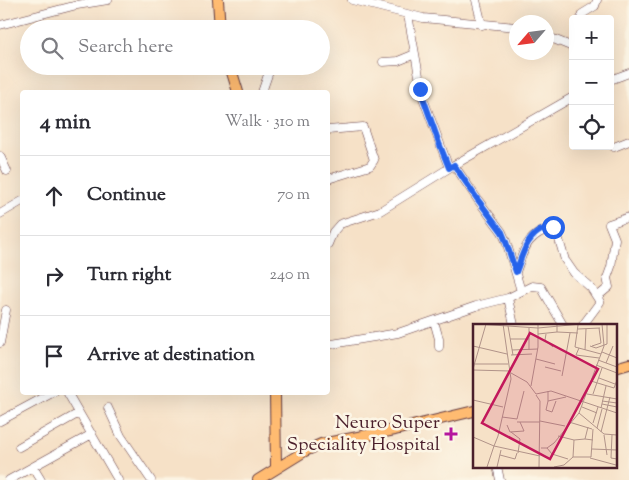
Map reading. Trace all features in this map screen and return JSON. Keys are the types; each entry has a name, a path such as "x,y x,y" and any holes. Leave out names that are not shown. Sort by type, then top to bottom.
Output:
{"main road":[{"path":"218,0 219,20"},
{"path":"233,75 237,90"},
{"path":"616,368 629,364"},
{"path":"275,395 276,467"},
{"path":"262,479 276,467 321,444 395,430 473,411"}],"street":[{"path":"0,25 82,2 108,0"},
{"path":"352,0 372,2 408,15 446,21 509,27"},
{"path":"476,0 482,25"},
{"path":"582,15 594,6 597,0"},
{"path":"408,15 423,98 452,166 502,232 521,290"},
{"path":"554,39 569,45"},
{"path":"383,62 398,61 415,54"},
{"path":"614,79 629,73"},
{"path":"263,90 268,75"},
{"path":"330,239 340,224 380,211 452,166 569,99"},
{"path":"330,130 363,127 374,160 370,166 330,178"},
{"path":"614,147 629,142"},
{"path":"0,156 7,171"},
{"path":"0,214 20,202"},
{"path":"597,297 608,287 607,278 615,239 609,224 629,217"},
{"path":"516,272 531,238 538,232 553,227 558,236 565,260 574,273 591,288 600,302 584,324"},
{"path":"332,344 398,333 476,306 508,298 532,286 541,287 562,324"},
{"path":"508,298 514,324"},
{"path":"0,342 6,310"},
{"path":"434,321 439,347"},
{"path":"0,421 48,395"},
{"path":"69,395 118,480"},
{"path":"108,408 121,436 151,480"},
{"path":"19,447 79,413"},
{"path":"9,480 92,434"},
{"path":"33,467 41,480"}],"place":[{"name":"Neuro Super Speciality Hospital","path":"451,434"}],"route":[{"path":"420,89 449,168 454,165 502,232 516,272 531,238 538,232 553,227"}]}
